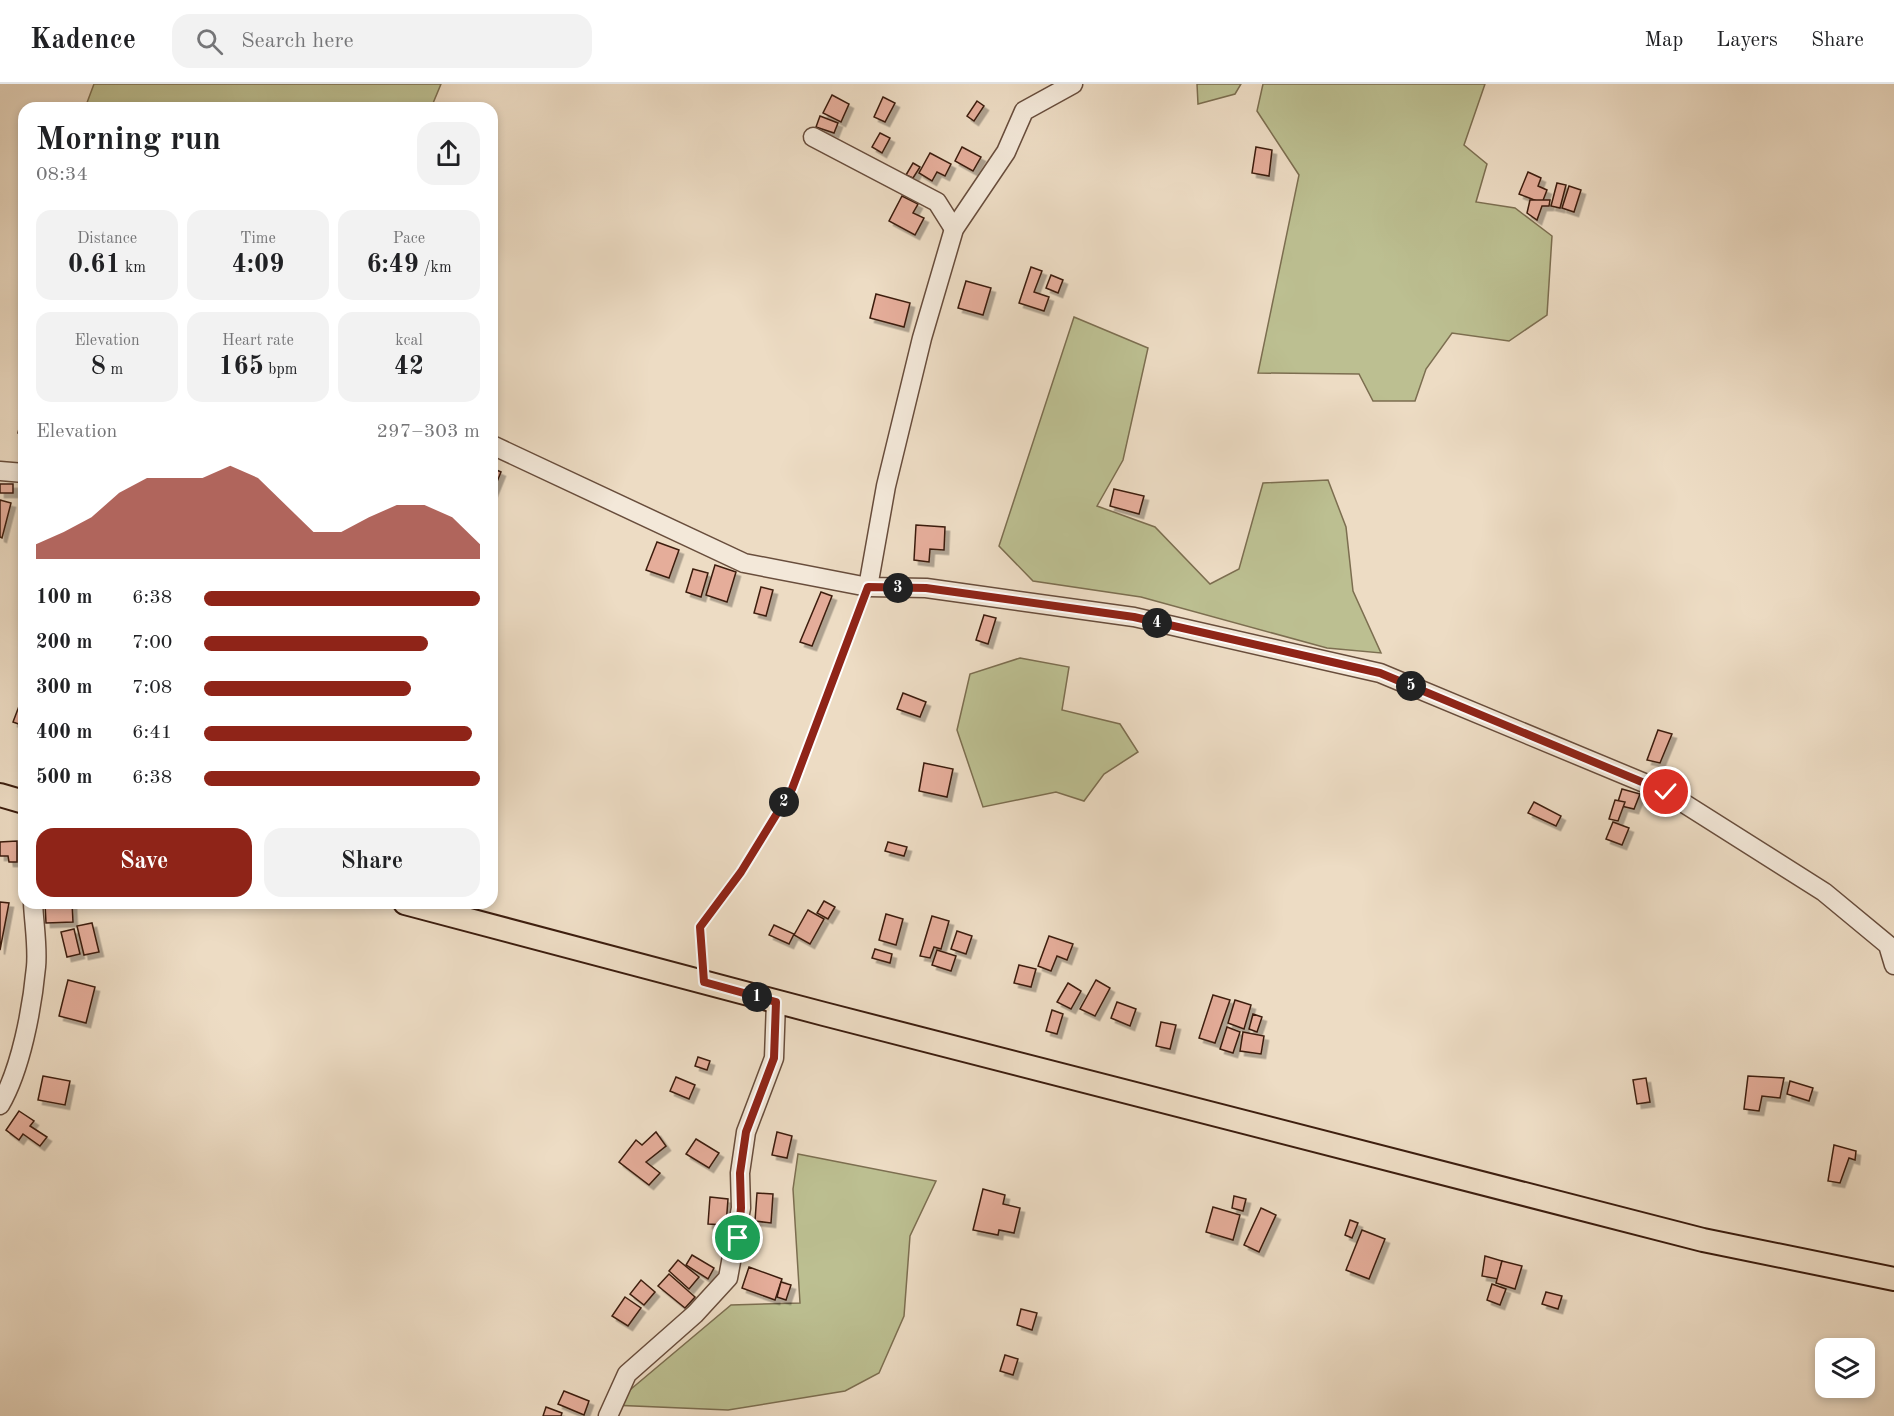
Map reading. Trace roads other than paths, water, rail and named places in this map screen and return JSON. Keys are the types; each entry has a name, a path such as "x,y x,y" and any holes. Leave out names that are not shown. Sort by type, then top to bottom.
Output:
{"main road":[{"path":"0,795 18,800"},
{"path":"428,909 776,1002 1691,1237 1894,1279"}],"street":[{"path":"868,587 886,486 922,338 954,229 1006,152 1024,111 1072,84"},
{"path":"813,137 937,202 954,229"},
{"path":"498,448 744,563 868,587 926,588 1134,617 1380,673 1666,792 1824,892 1888,945 1894,965"},
{"path":"0,471 18,472"},
{"path":"0,1104 10,1087 36,966 33,909"},
{"path":"608,1416 627,1374 695,1314 728,1278 738,1238 741,1208 740,1173 746,1132 774,1058 776,1002"}]}
